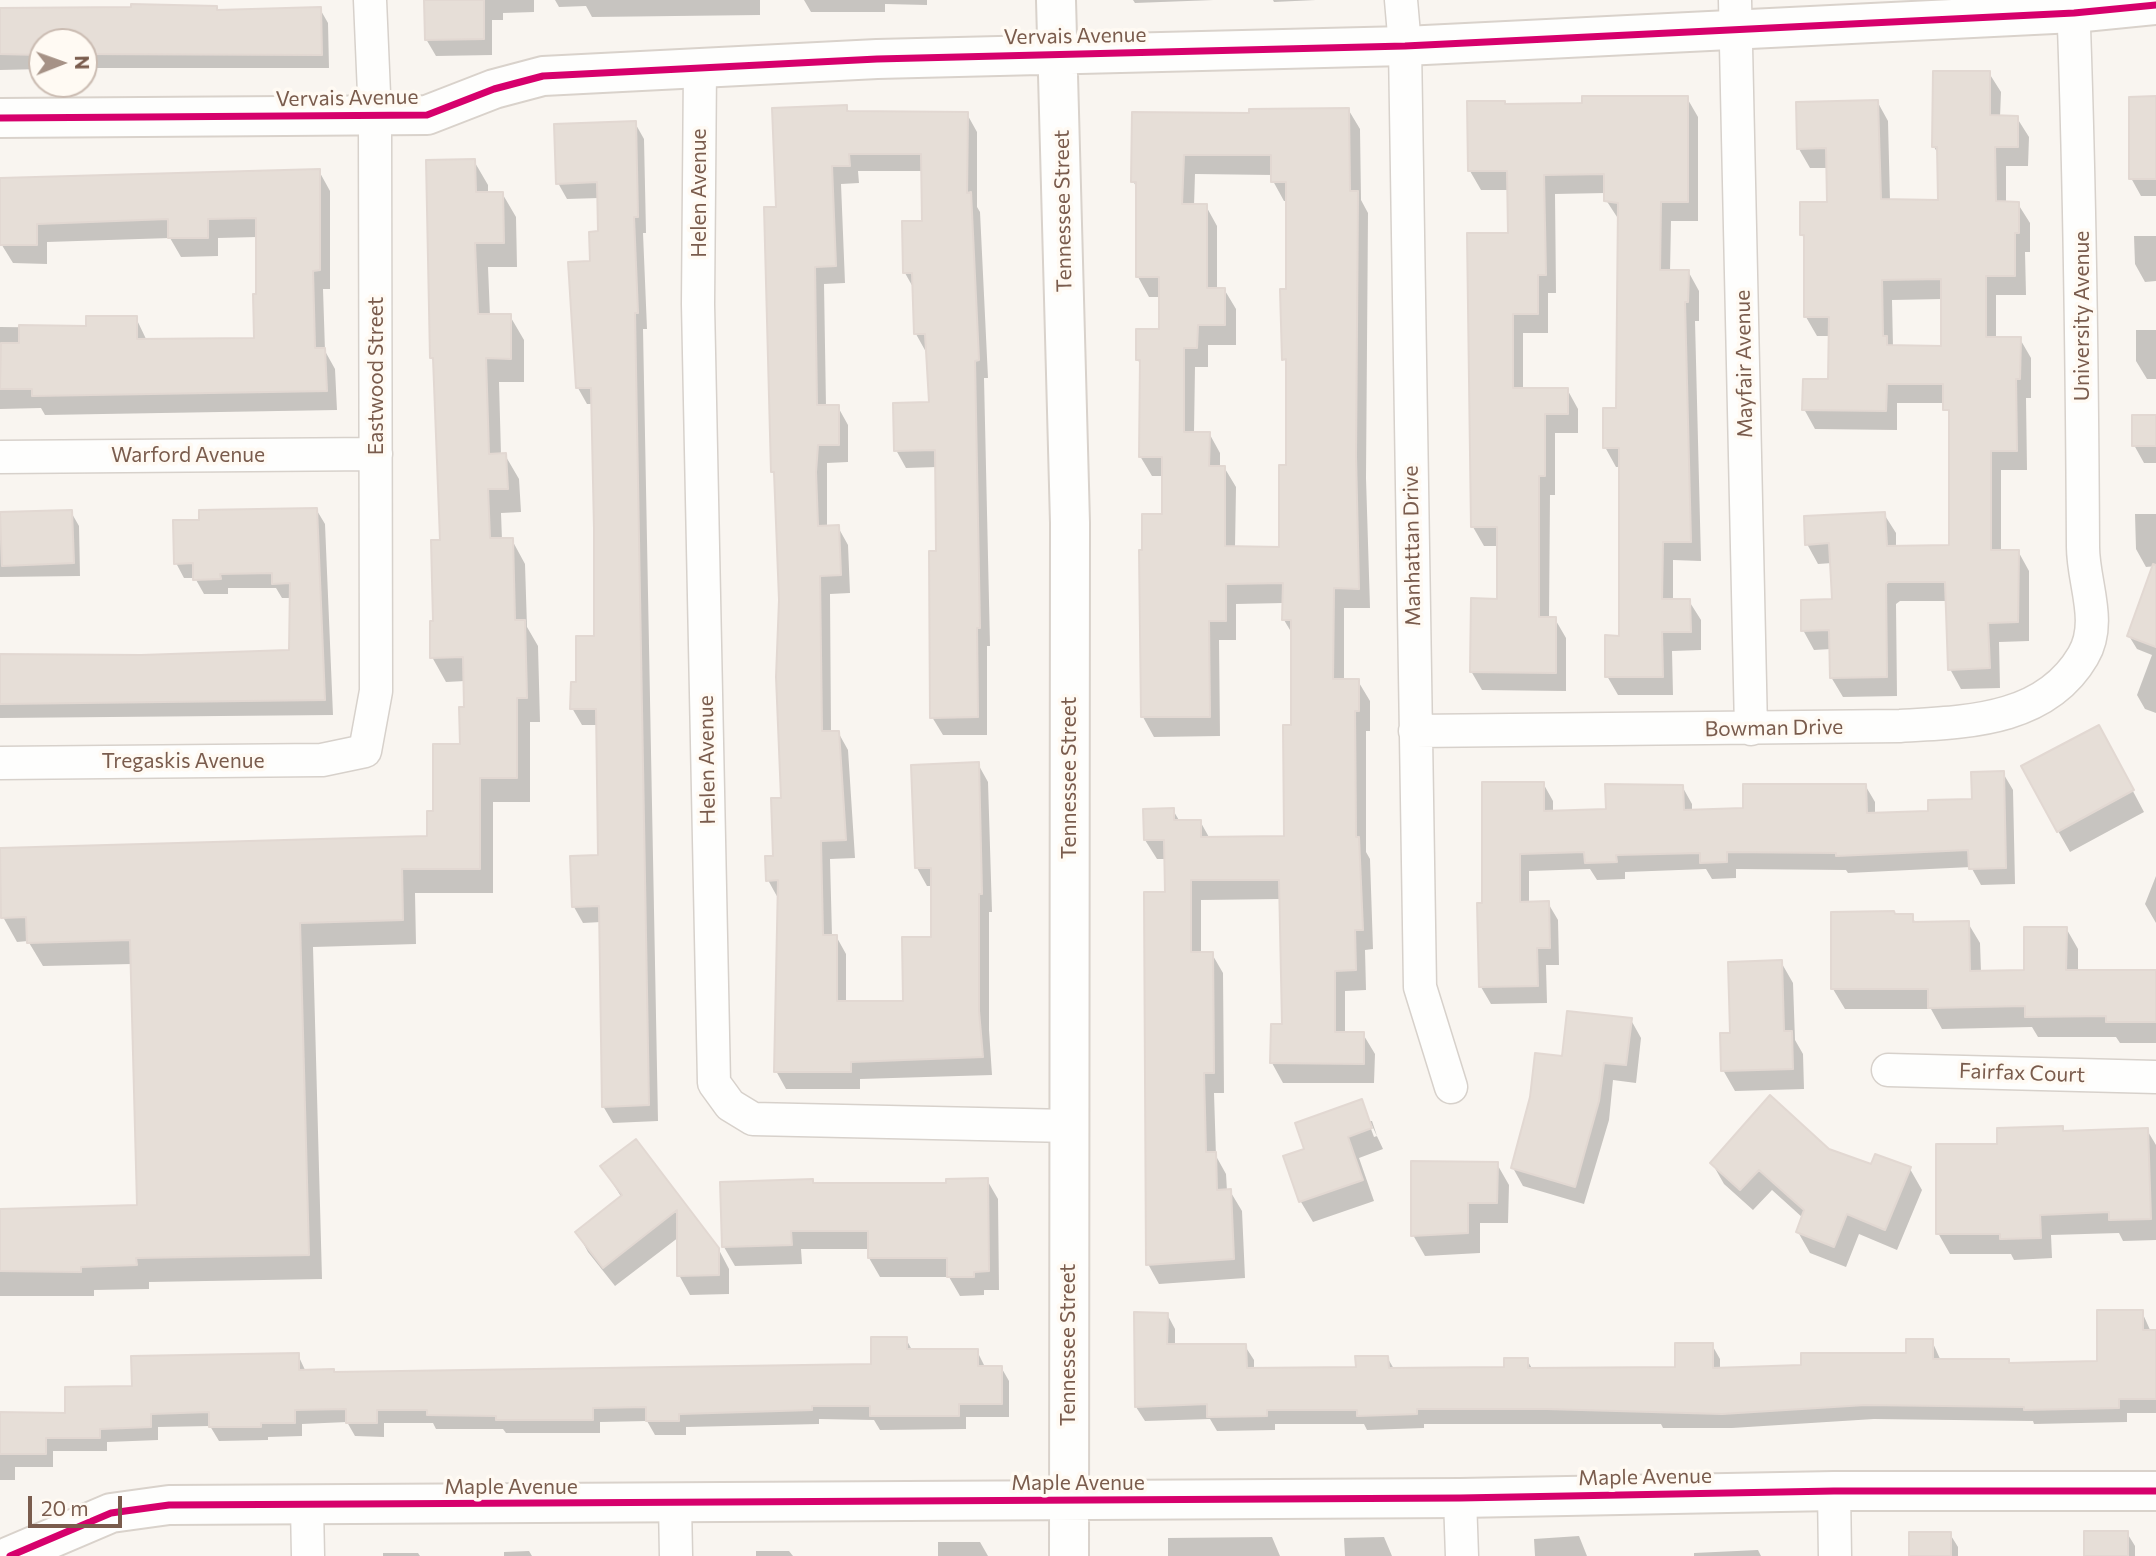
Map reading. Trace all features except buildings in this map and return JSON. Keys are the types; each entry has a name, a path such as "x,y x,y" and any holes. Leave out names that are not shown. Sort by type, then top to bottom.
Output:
{"street":[{"name":"Eastwood Street","path":"365,751 376,691 375,117 370,0"},
{"name":"Tennessee Street","path":"1056,0 1060,54 1070,523 1069,1556"},
{"name":"Manhattan Drive","path":"1401,0 1405,46 1420,988 1451,1087"},
{"name":"Vervais Avenue","path":"0,118 427,115 494,89 543,76 1060,54 1405,46 1736,14 2156,5"},
{"name":"University Avenue","path":"2073,6 2081,197 2083,553 2092,631"},
{"name":"Mayfair Avenue","path":"1736,14 1751,729"},
{"name":"Helen Avenue","path":"700,68 698,317 714,1083 730,1105 752,1119 1069,1126"},
{"name":"Warford Avenue","path":"0,457 376,454"},
{"name":"Bowman Drive","path":"1415,731 1751,729 1900,726 1974,721 2015,713 2065,682 2085,654 2092,631"},
{"name":"Tregaskis Avenue","path":"0,763 322,760 365,751"},
{"name":"Fairfax Court","path":"1888,1070 2156,1077"},
{"name":"Maple Avenue","path":"10,1556 111,1513 169,1505 1460,1498 1834,1490 2156,1491"},
{"path":"1834,1490 1835,1556"},
{"path":"1460,1498 1462,1556"},
{"path":"676,1503 676,1556"},
{"path":"307,1506 308,1556"}],"cycle path":[{"path":"0,118 427,115 494,89 543,76 877,59 1405,46 2074,13 2156,5"},
{"path":"10,1556 111,1513 169,1505 1460,1498 1834,1491 2156,1491"}]}
